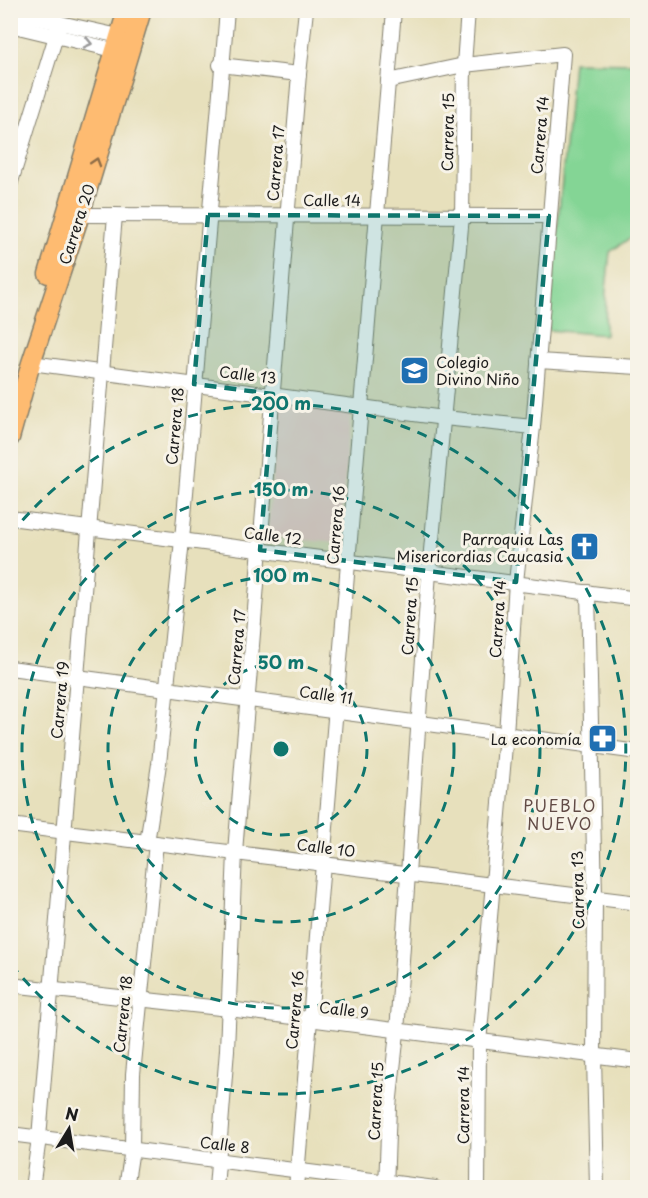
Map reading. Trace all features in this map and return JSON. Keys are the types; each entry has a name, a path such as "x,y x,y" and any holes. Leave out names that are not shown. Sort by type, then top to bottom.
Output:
{"main road":[{"name":"Carrera 20","path":"10,438 31,363 80,215 123,44 127,10"},
{"name":"Carrera 20","path":"10,400 123,44 142,10"}],"street":[{"name":"Carrera 18","path":"126,1188 132,1149 133,1074 151,843 182,540 220,65 227,10"},
{"name":"Carrera 17","path":"216,1188 229,1009 236,852 287,215 306,10"},
{"name":"Carrera 16","path":"296,1188 309,1021 325,863 394,10"},
{"name":"Carrera 15","path":"386,1184 388,1107 397,1032 429,572 462,216 464,65 468,10"},
{"path":"10,12 58,29 123,44"},
{"path":"10,25 58,29"},
{"path":"11,180 58,29"},
{"name":"Carrera 14","path":"464,65 563,54 533,427 516,582 506,734 479,1043 478,1188"},
{"path":"220,65 299,74"},
{"path":"388,81 464,65"},
{"name":"Calle 14","path":"80,215 549,216"},
{"name":"Carrera 19","path":"32,1188 39,1138 116,215"},
{"path":"538,361 638,367"},
{"name":"Calle 13","path":"31,363 362,405 444,418 533,427"},
{"name":"Calle 12","path":"10,518 638,598"},
{"name":"Carrera 13","path":"588,592 595,897 594,1056 597,1188"},
{"name":"Calle 11","path":"10,668 638,752"},
{"name":"Calle 10","path":"10,825 638,903"},
{"name":"Calle 9","path":"10,985 229,1009 479,1043 638,1061"},
{"name":"Calle 8","path":"10,1134 297,1170 386,1184 435,1188"}],"highlighted area":[{"path":"208,215 549,216 516,582 260,550 273,394 194,384"}],"shaded area":[{"path":"279,402 351,409 340,543 267,537"}],"green space":[{"path":"573,62 637,63 637,233 610,252 605,335 548,330"}],"place":[{"name":"Colegio Divino Niño","path":"415,370"},
{"name":"Parroquia Las Misericordias Caucasia","path":"584,547"},
{"name":"La economía","path":"602,738"}],"district":[{"name":"PUEBLO NUEVO","path":"560,814"}]}
